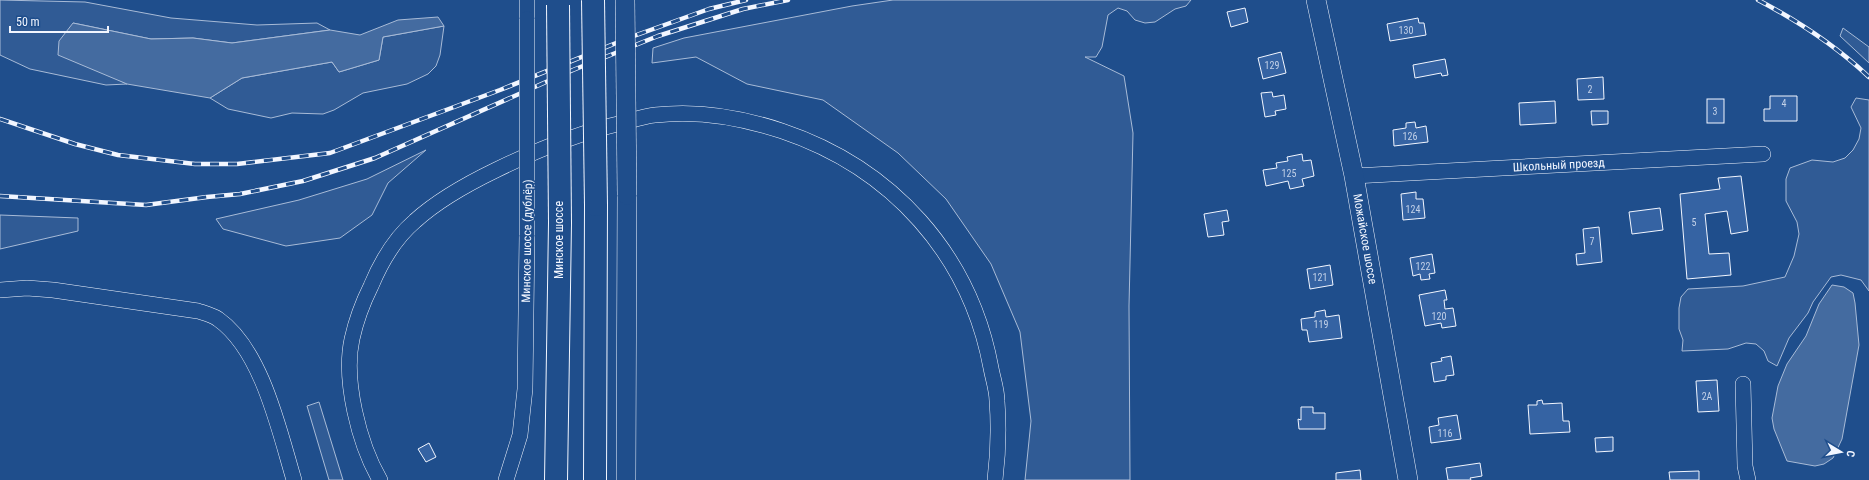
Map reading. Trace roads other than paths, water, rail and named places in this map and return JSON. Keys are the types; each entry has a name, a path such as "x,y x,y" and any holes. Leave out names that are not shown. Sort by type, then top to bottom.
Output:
{"highway":[{"path":"593,0 596,205 595,480"},
{"name":"Минское шоссе","path":"556,480 560,223 558,2"}],"main road":[{"path":"625,0 627,195 626,480"},
{"name":"Можайское шоссе","path":"1316,0 1354,176 1408,480"}],"street":[{"name":"Минское шоссе (дублёр)","path":"506,480 520,435 525,389 527,235 527,0"},
{"path":"380,480 358,428 350,384 352,341 365,300 383,258 414,221 462,187 544,147 593,130 654,115 694,114 756,122 804,138 852,162 891,191 928,229 963,279 985,336 998,400 995,480"},
{"name":"Школьный проезд","path":"1354,176 1763,154"},
{"path":"0,290 27,288 53,290 198,311 217,318 237,336 250,354 270,403 294,480"},
{"path":"1743,384 1745,466 1748,480"}],"railway":[{"path":"0,119 75,144 118,155 195,164 237,164 330,153 500,90 631,37 709,9 746,0"},
{"path":"0,196 146,205 240,194 303,181 375,158 573,70 658,36 743,9 788,0"},
{"path":"1758,0 1816,35 1869,77"}]}
